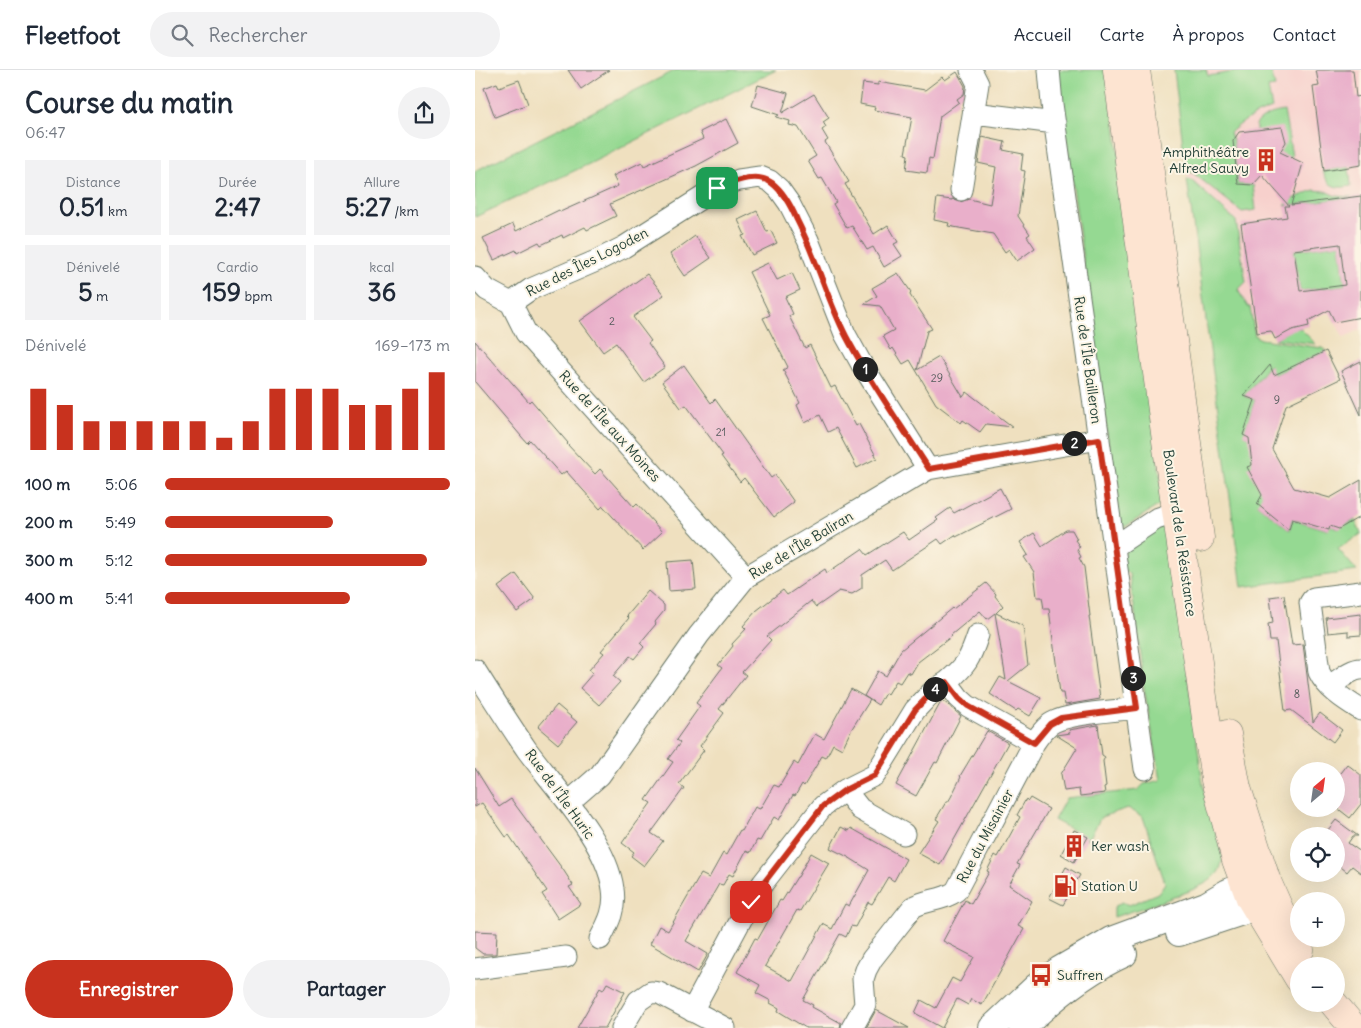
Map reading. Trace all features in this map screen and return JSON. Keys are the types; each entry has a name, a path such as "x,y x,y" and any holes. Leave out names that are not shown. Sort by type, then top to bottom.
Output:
{"main road":[{"name":"Boulevard de la Résistance","path":"1117,70 1167,448 1215,780 1260,894 1290,959"},
{"name":"Boulevard de la Résistance","path":"1137,70 1230,758 1260,894 1304,957"},
{"path":"1322,1012 1334,1028"},
{"path":"1341,1012 1354,1028"}],"street":[{"path":"961,190 978,84 971,70"},
{"name":"Rue de l'Île Bailleron","path":"1049,70 1052,104 1145,769"},
{"path":"974,113 1055,123"},
{"name":"Rue des Îles Logoden","path":"511,303 531,288 596,261 624,247 717,188 739,180 760,178 770,181 789,202 804,233 845,334 861,363 929,469"},
{"path":"475,277 487,290 511,303"},
{"name":"Rue de l'Île aux Moines","path":"511,303 526,333 746,577"},
{"name":"Rue de l'Île Baliran","path":"569,802 600,775 699,635 746,577 929,469 1099,439"},
{"path":"1114,547 1156,519 1177,512"},
{"path":"1361,592 1315,598 1310,603 1319,672 1329,686 1361,710"},
{"path":"692,1011 751,902 763,884 823,806 845,790 875,775 915,710 934,690 962,669 971,657 978,635"},
{"path":"1329,686 1354,670 1361,669"},
{"name":"Rue de l'Île Huric","path":"475,670 528,751 569,802 601,854 609,872 613,888 614,907 600,939"},
{"path":"947,682 959,698 968,706 1034,743"},
{"name":"Rue du Misainier","path":"852,1028 865,1005 863,978 872,959 913,907 922,902 950,896 956,891 1034,743 1050,724 1061,718 1137,708"},
{"path":"845,790 860,809 904,834"},
{"path":"992,1028 1037,986 1059,970 1122,945 1206,905 1228,892 1260,894"},
{"path":"1022,1028 1047,1004 1101,966 1122,945"},
{"path":"475,969 566,957"},
{"path":"622,1028 638,1001 651,992 659,993 725,1028"}],"shaded area":[{"path":"1174,70 1361,70 1361,329 1344,338 1330,313 1319,315 1308,321 1309,326 1294,328 1275,339 1271,331 1257,333 1255,318 1206,324"}],"green space":[{"path":"676,70 776,70 589,164 475,217 475,171"},
{"path":"1057,70 1108,70 1163,498 1161,504 1123,528 1120,528"},
{"path":"1174,70 1206,70 1208,76 1245,70 1271,70 1275,87 1268,88 1272,108 1249,118 1230,133 1233,141 1238,184 1253,185 1256,210 1242,212 1193,173 1186,171"},
{"path":"1284,111 1292,156 1290,157 1279,154 1256,131 1256,124 1262,118"},
{"path":"1349,167 1351,186 1346,187 1337,187 1330,184 1323,171"},
{"path":"1187,179 1191,180 1236,221 1246,282 1238,290 1248,307 1250,307 1255,336 1261,339 1322,348 1326,351 1274,375 1269,365 1244,396 1255,400 1244,435 1251,439 1265,500 1257,504 1289,530 1292,519 1328,530 1330,526 1339,529 1341,523 1348,524 1355,520 1361,534 1338,549 1357,571 1242,587"},
{"path":"1314,190 1325,191 1336,196 1352,197 1285,206 1290,200"},
{"path":"1340,244 1345,285 1300,291 1294,250"},
{"path":"1294,328 1300,328 1316,344 1275,339"},
{"path":"1166,526 1206,802 1223,855 1219,872 1198,887 1114,917 1114,907 1122,902 1129,905 1158,893 1165,883 1143,817 1128,808 1101,817 1089,839 1054,820 1066,798 1138,790 1144,784 1161,780 1144,688 1129,574 1122,568 1129,545 1147,533"}],"building":[{"path":"568,70 609,70 581,89"},
{"path":"1316,70 1353,70 1356,97 1361,96 1361,165 1324,171 1313,87 1319,86"},
{"path":"957,72 965,86 964,94 957,99 959,102 940,116 933,159 929,158 927,173 906,170 908,155 905,154 912,117 874,110 875,107 860,104 863,83 878,85 878,82 925,90 942,77 945,80"},
{"path":"519,80 528,104 495,117 484,88 497,83 499,87"},
{"path":"758,85 788,93 782,113 814,94 829,118 823,122 826,127 822,130 828,140 825,142 849,182 845,184 874,234 888,225 898,242 894,244 902,256 884,267 873,247 867,250 852,226 847,228 833,204 836,202 822,178 819,179 808,161 816,156 798,127 789,125 790,121 776,117 779,115 752,106"},
{"path":"726,119 738,143 696,166 610,204 616,216 587,230 585,227 563,238 562,235 541,245 539,242 517,253 516,250 494,260 483,238 513,224 516,231 559,210 560,212 618,186 613,176 642,162 644,166 703,139 700,132"},
{"path":"1282,127 1286,142 1280,152 1303,163 1291,205 1361,196 1361,317 1335,322 1329,310 1308,321 1309,326 1292,330 1275,339 1271,331 1257,333 1241,224 1287,217 1285,206 1289,206 1262,175 1253,185 1238,184 1233,141 1239,132","holes":["1340,244 1345,285 1300,291 1294,250"]},
{"path":"982,137 1005,142 1003,150 1023,154 1021,170 1025,171 1018,216 1030,234 1027,236 1035,248 1017,261 1009,249 1005,252 993,234 948,226 949,223 934,220 937,198 952,199 960,202 969,199 990,204 996,167 978,163"},
{"path":"757,211 767,232 771,231 777,243 752,255 742,236 745,235 738,220"},
{"path":"695,236 711,258 685,276 670,254"},
{"path":"768,263 777,280 792,273 800,290 785,297 793,314 789,316 805,348 810,345 831,388 835,386 856,426 859,424 877,458 857,468 836,428 828,432 820,415 805,423 797,405 800,403 783,370 788,367 763,318 770,315 749,272"},
{"path":"898,273 932,329 927,331 917,370 939,357 963,397 967,392 1013,427 986,424 980,432 963,420 961,423 936,404 910,360 903,364 893,348 891,350 883,336 894,330 880,306 864,304 877,296 872,288"},
{"path":"647,274 664,295 633,317 651,341 648,343 665,367 644,382 616,343 603,352 580,321"},
{"path":"475,341 529,402 531,400 567,444 595,474 600,469 634,507 637,504 662,532 643,550 603,506 600,509 566,471 561,475 530,440 527,443 475,382"},
{"path":"1326,351 1340,379 1286,405 1272,449 1294,488 1330,498 1361,480 1361,516 1339,529 1330,526 1329,530 1292,519 1289,530 1257,504 1262,495 1247,467 1252,465 1249,438 1243,435 1255,400 1244,396 1270,365 1274,375"},
{"path":"1361,361 1361,415 1341,371"},
{"path":"684,365 711,403 715,399 771,478 775,475 794,502 774,517 744,478 740,482 721,456 723,455 686,405 681,408 662,382"},
{"path":"1000,488 1011,509 956,537 955,535 942,544 938,539 892,570 885,560 862,575 862,588 852,594 839,591 816,607 811,601 767,636 771,640 742,672 746,675 719,709 724,713 700,746 704,750 679,784 684,788 651,833 663,841 644,866 631,856 634,852 622,843 651,803 646,800 673,762 668,759 680,743 676,740 700,706 696,703 722,668 718,665 733,646 732,644 746,629 743,626 756,611 783,590 787,595 825,569 827,573 862,549 867,555 903,532 909,540 938,520 936,518 950,508 954,513"},
{"path":"1066,530 1072,530 1077,539 1075,540 1080,547 1077,549 1084,567 1100,699 1065,705 1063,693 1060,693 1049,609 1044,609 1042,597 1037,597 1034,572 1024,557 1028,555 1020,542 1034,533 1042,546"},
{"path":"693,560 696,589 669,591 667,562"},
{"path":"516,574 535,599 517,612 498,587"},
{"path":"986,583 996,594 995,596 1003,606 996,613 1023,626 1028,665 1008,681 1041,698 1030,716 1018,709 1016,711 990,694 1000,677 1006,680 995,613 987,619 980,611 952,636 918,662 911,674 907,672 900,683 896,681 888,694 885,693 878,705 864,696 878,671 886,676 901,650"},
{"path":"648,591 664,605 664,611 640,643 644,647 634,659 630,656 613,676 620,682 599,705 580,688 593,673 589,670 604,653 601,651 629,618 627,616"},
{"path":"1284,595 1292,645 1303,644 1313,722 1320,713 1342,730 1333,742 1291,710 1285,711 1276,641 1270,641 1268,624 1273,623 1270,597"},
{"path":"1361,614 1361,635 1348,636 1348,631 1328,633 1326,618"},
{"path":"851,689 870,700 851,730 842,749 833,744 826,758 822,756 804,786 802,784 795,796 793,795 779,820 774,817 760,841 757,840 750,853 746,851 733,876 729,874 723,885 719,884 686,941 708,954 698,972 650,944 659,926 668,931 701,874 709,878 723,853 726,855 740,830 742,831 755,807 760,809 774,785 779,787 794,762 798,765 815,734 824,739"},
{"path":"942,700 961,716 937,763 935,762 916,796 896,785"},
{"path":"557,705 577,722 558,744 538,727"},
{"path":"1098,725 1102,755 1105,757 1103,761 1105,793 1080,796 1079,789 1064,791 1061,774 1077,748 1056,735 1070,733 1069,730"},
{"path":"987,731 1008,743 940,865 918,853 939,821 936,819 951,797 960,776"},
{"path":"1347,764 1361,775 1361,804 1350,818 1345,814 1345,767"},
{"path":"475,768 499,807 511,799 564,871 573,885 569,887 581,904 558,919 542,894 547,891 509,835 506,837 482,803 475,807"},
{"path":"1030,798 1049,809 1017,864 1020,865 1009,885 1032,901 1018,926 1024,929 982,1005 971,999 968,1005 957,999 942,1028 915,1013 921,1000 936,1008 952,978 960,982 974,957 943,941 965,900 971,904 989,872 987,871 995,855 998,857 1020,817 1017,815 1026,799 1028,801"},
{"path":"1336,820 1358,836 1353,836 1348,843 1361,852 1361,873 1352,866 1347,872 1345,870 1345,827 1330,827"},
{"path":"841,827 849,831 851,828 906,859 894,881 888,877 872,904 868,902 855,927 851,926 846,937 840,934 803,1000 841,1023 840,1028 806,1028 778,1011 779,1008 770,1003 771,1001 756,993 760,985 737,972 755,938 758,939 780,900 782,901 798,877 811,853 829,863 800,911 797,910 765,966 792,981 823,924 832,929 845,904 849,906 869,870 830,848"},
{"name":"Ker wash","path":"1074,830 1088,837 1074,862 1061,854"},
{"name":"Station U","path":"1066,867 1080,875 1063,905 1049,898"},
{"path":"475,931 497,932 496,954 483,954 475,948"},
{"path":"607,983 625,992 605,1028 577,1028 600,988 603,990"},
{"path":"876,1010 909,1028 866,1028"}],"place":[{"name":"Amphithéâtre Alfred Sauvy","path":"1266,160"},
{"name":"Ker wash","path":"1074,846"},
{"name":"Station U","path":"1065,886"},
{"name":"Suffren","path":"1041,975"}],"route":[{"path":"717,188 739,180 760,178 770,181 789,202 808,240 845,334 861,363 929,469 1099,439 1137,708 1061,718 1050,724 1034,743 968,706 959,698 947,682 934,690 915,710 875,775 845,790 823,806 751,902"}]}
